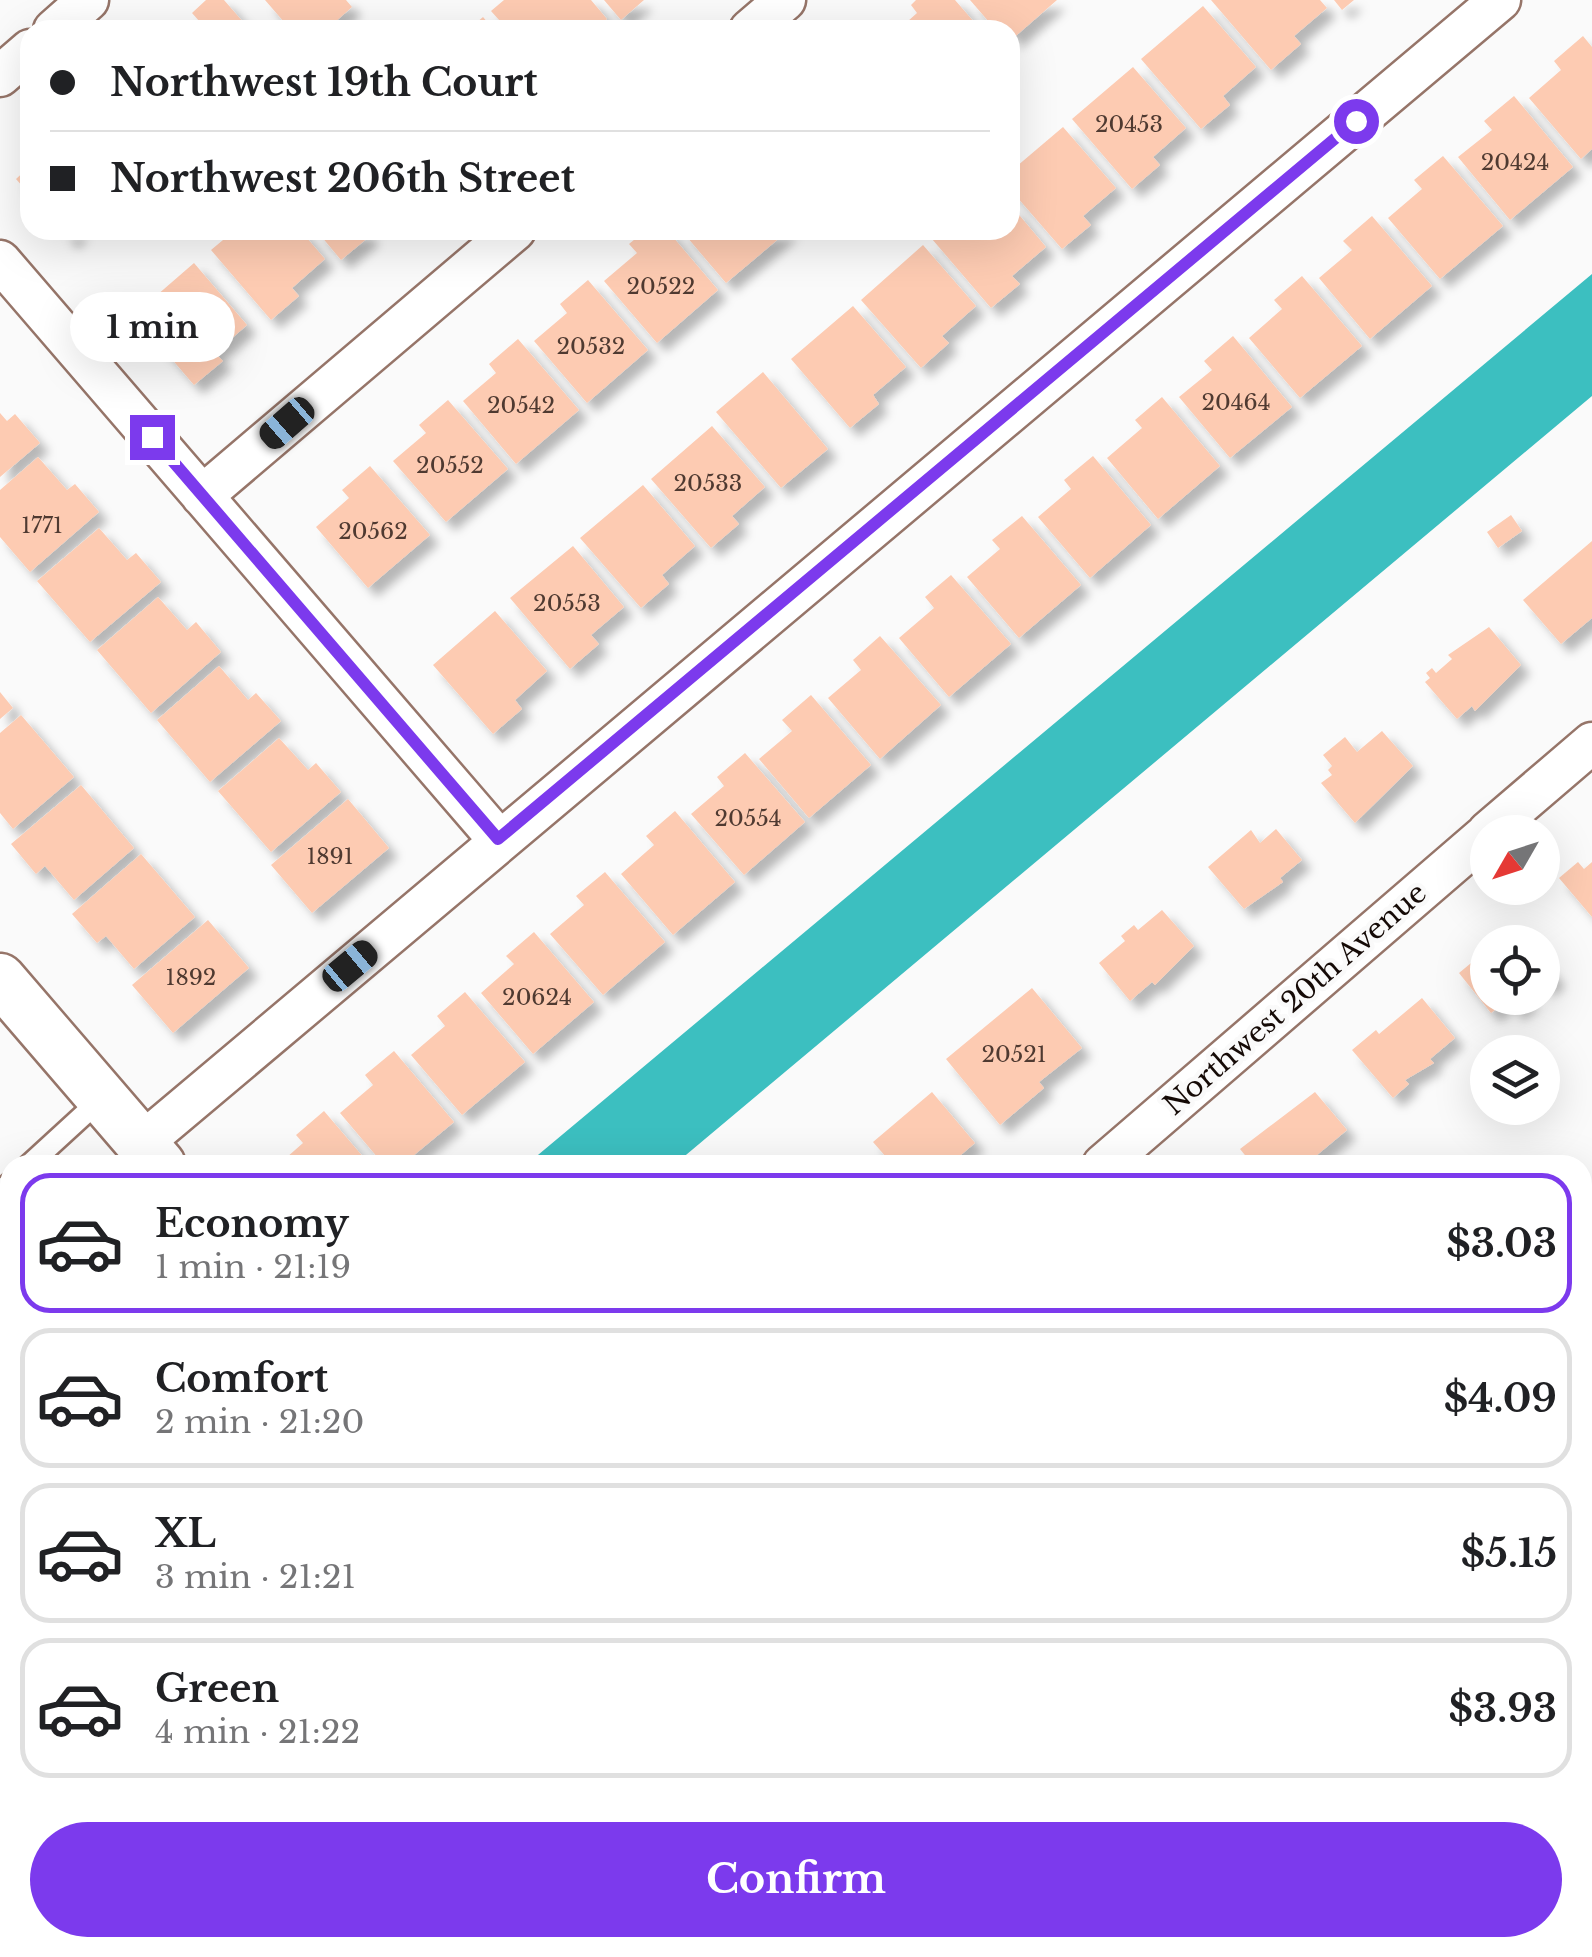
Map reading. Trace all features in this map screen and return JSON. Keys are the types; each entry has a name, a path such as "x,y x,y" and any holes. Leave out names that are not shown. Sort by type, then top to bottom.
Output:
{"street":[{"path":"65,20 88,0"},
{"path":"762,20 785,0"},
{"path":"0,979 102,1098 144,1154 498,839 1500,0"},
{"path":"0,76 20,59"},
{"path":"202,496 502,240"},
{"path":"0,261 498,839"},
{"name":"Northwest 20th Avenue","path":"1509,815 1592,743"},
{"name":"Northwest 20th Avenue","path":"1116,1155 1470,849"}],"lane":[{"path":"41,1155 102,1098"}],"water":[{"path":"1592,274 1592,396 686,1155 538,1155"}],"building":[{"path":"206,0 224,0 241,20 198,20 192,13"},
{"path":"265,0 346,0 352,7 337,20 282,20"},
{"path":"504,0 591,0 607,19 499,20 491,11"},
{"path":"604,0 644,0 621,20"},
{"path":"916,0 955,0 972,20 909,20 917,13 911,5"},
{"path":"970,0 1057,0 1020,32 1020,20 987,20"},
{"path":"1211,0 1320,0 1327,8 1294,36 1301,44 1271,70"},
{"path":"1334,0 1354,0 1342,10"},
{"path":"1203,6 1256,67 1223,96 1230,105 1201,129 1141,59"},
{"path":"1583,36 1592,47 1592,149 1581,159 1529,98 1561,70 1554,61"},
{"path":"1133,67 1186,128 1153,157 1160,165 1132,189 1072,119"},
{"path":"1514,96 1573,167 1510,220 1458,157 1492,130 1484,121"},
{"path":"1063,127 1116,188 1083,216 1091,225 1062,249 1020,201 1020,164"},
{"path":"1443,156 1503,226 1440,279 1388,218 1422,189 1414,180"},
{"path":"1020,216 1046,247 1012,276 1020,284 991,308 933,240 1020,240"},
{"path":"1372,216 1432,286 1370,339 1319,278 1352,250 1343,241"},
{"path":"223,240 309,240 325,259 292,288 299,296 271,320 211,250"},
{"path":"324,240 365,240 341,260"},
{"path":"634,240 676,240 718,290 657,343 604,281 637,253 629,244"},
{"path":"689,240 777,240 726,283"},
{"path":"923,245 976,306 942,336 949,343 921,368 861,300"},
{"path":"194,263 247,325 215,353 223,361 194,385 134,315"},
{"path":"1302,276 1362,346 1300,398 1249,338 1282,309 1274,300"},
{"path":"588,280 648,350 587,403 534,341 567,313 560,304"},
{"path":"853,306 906,367 873,395 879,404 850,428 791,359"},
{"path":"1233,336 1292,407 1230,458 1179,397 1212,370 1204,361"},
{"path":"518,339 579,410 516,464 463,401 496,373 489,364"},
{"path":"763,372 828,449 781,488 716,412"},
{"path":"1162,397 1220,466 1158,519 1107,458 1142,428 1135,420"},
{"path":"448,400 508,469 446,522 393,461 426,433 419,425"},
{"path":"0,413 7,421 15,414 40,443 0,477"},
{"path":"712,426 765,487 732,516 739,524 711,548 651,479"},
{"path":"1093,456 1151,525 1090,578 1038,517 1071,489 1064,480"},
{"path":"38,457 67,490 75,484 99,512 30,572 0,537 0,490"},
{"path":"370,466 430,535 368,588 316,527 349,498 342,490"},
{"path":"643,485 695,546 662,575 669,584 641,608 580,538"},
{"path":"1511,515 1522,531 1498,548 1487,532"},
{"path":"1022,516 1081,585 1019,638 967,577 1000,549 992,540"},
{"path":"99,528 127,560 136,553 161,582 90,642 37,581"},
{"path":"1592,541 1592,618 1561,644 1523,600"},
{"path":"573,546 624,607 591,635 599,644 570,669 510,598"},
{"path":"951,575 1011,644 949,697 899,638 934,608 925,597"},
{"path":"158,597 187,630 196,622 221,652 151,713 97,650"},
{"path":"495,611 547,671 515,700 522,709 493,734 433,665"},
{"path":"1489,627 1521,665 1475,711 1472,706 1457,719 1425,682 1430,678 1426,673 1432,668 1436,673 1452,659 1448,655"},
{"path":"880,636 941,705 880,759 828,698 861,670 853,660"},
{"path":"219,666 248,700 256,693 281,721 210,782 157,720"},
{"path":"0,692 13,708 0,719"},
{"path":"811,695 871,765 809,818 759,759 792,731 782,720"},
{"path":"21,715 74,777 13,829 0,813 0,733"},
{"path":"1382,731 1413,766 1355,823 1321,783 1332,775 1328,770 1332,766 1323,755 1345,737 1357,752"},
{"path":"279,738 308,770 316,763 341,792 271,852 218,791"},
{"path":"745,753 805,822 744,875 691,814 724,786 717,777"},
{"path":"81,785 134,848 74,900 45,866 36,874 11,844"},
{"path":"348,799 389,848 312,913 271,865"},
{"path":"675,811 735,882 673,935 621,874 654,845 646,836"},
{"path":"1276,829 1302,860 1280,878 1283,882 1244,909 1208,867 1251,830 1260,843"},
{"path":"141,854 195,917 134,969 106,936 97,943 72,914"},
{"path":"1578,862 1584,869 1592,862 1592,917 1560,879"},
{"path":"605,872 665,942 603,995 550,934 584,905 576,896"},
{"path":"1162,910 1194,946 1155,985 1152,982 1130,1001 1099,963 1125,941 1121,936 1134,925 1138,930"},
{"path":"208,920 249,968 173,1033 132,985"},
{"path":"534,932 594,1002 533,1054 481,993 514,964 506,956"},
{"path":"1470,964 1470,987 1459,973"},
{"path":"1032,988 1082,1048 1039,1082 1044,1088 1000,1125 946,1059"},
{"path":"465,992 525,1062 462,1115 411,1055 445,1026 437,1016"},
{"path":"1422,998 1455,1038 1430,1059 1434,1063 1405,1080 1409,1084 1393,1098 1352,1050 1376,1030 1379,1034"},
{"path":"394,1051 454,1122 414,1155 376,1155 340,1113 373,1085 365,1075"},
{"path":"932,1092 975,1143 961,1155 884,1155 873,1142"},
{"path":"1315,1092 1347,1130 1317,1155 1245,1155 1240,1149"},
{"path":"324,1111 361,1155 289,1155 303,1143 296,1135"}],"route":[{"path":"152,437 498,839 1356,121"}]}
